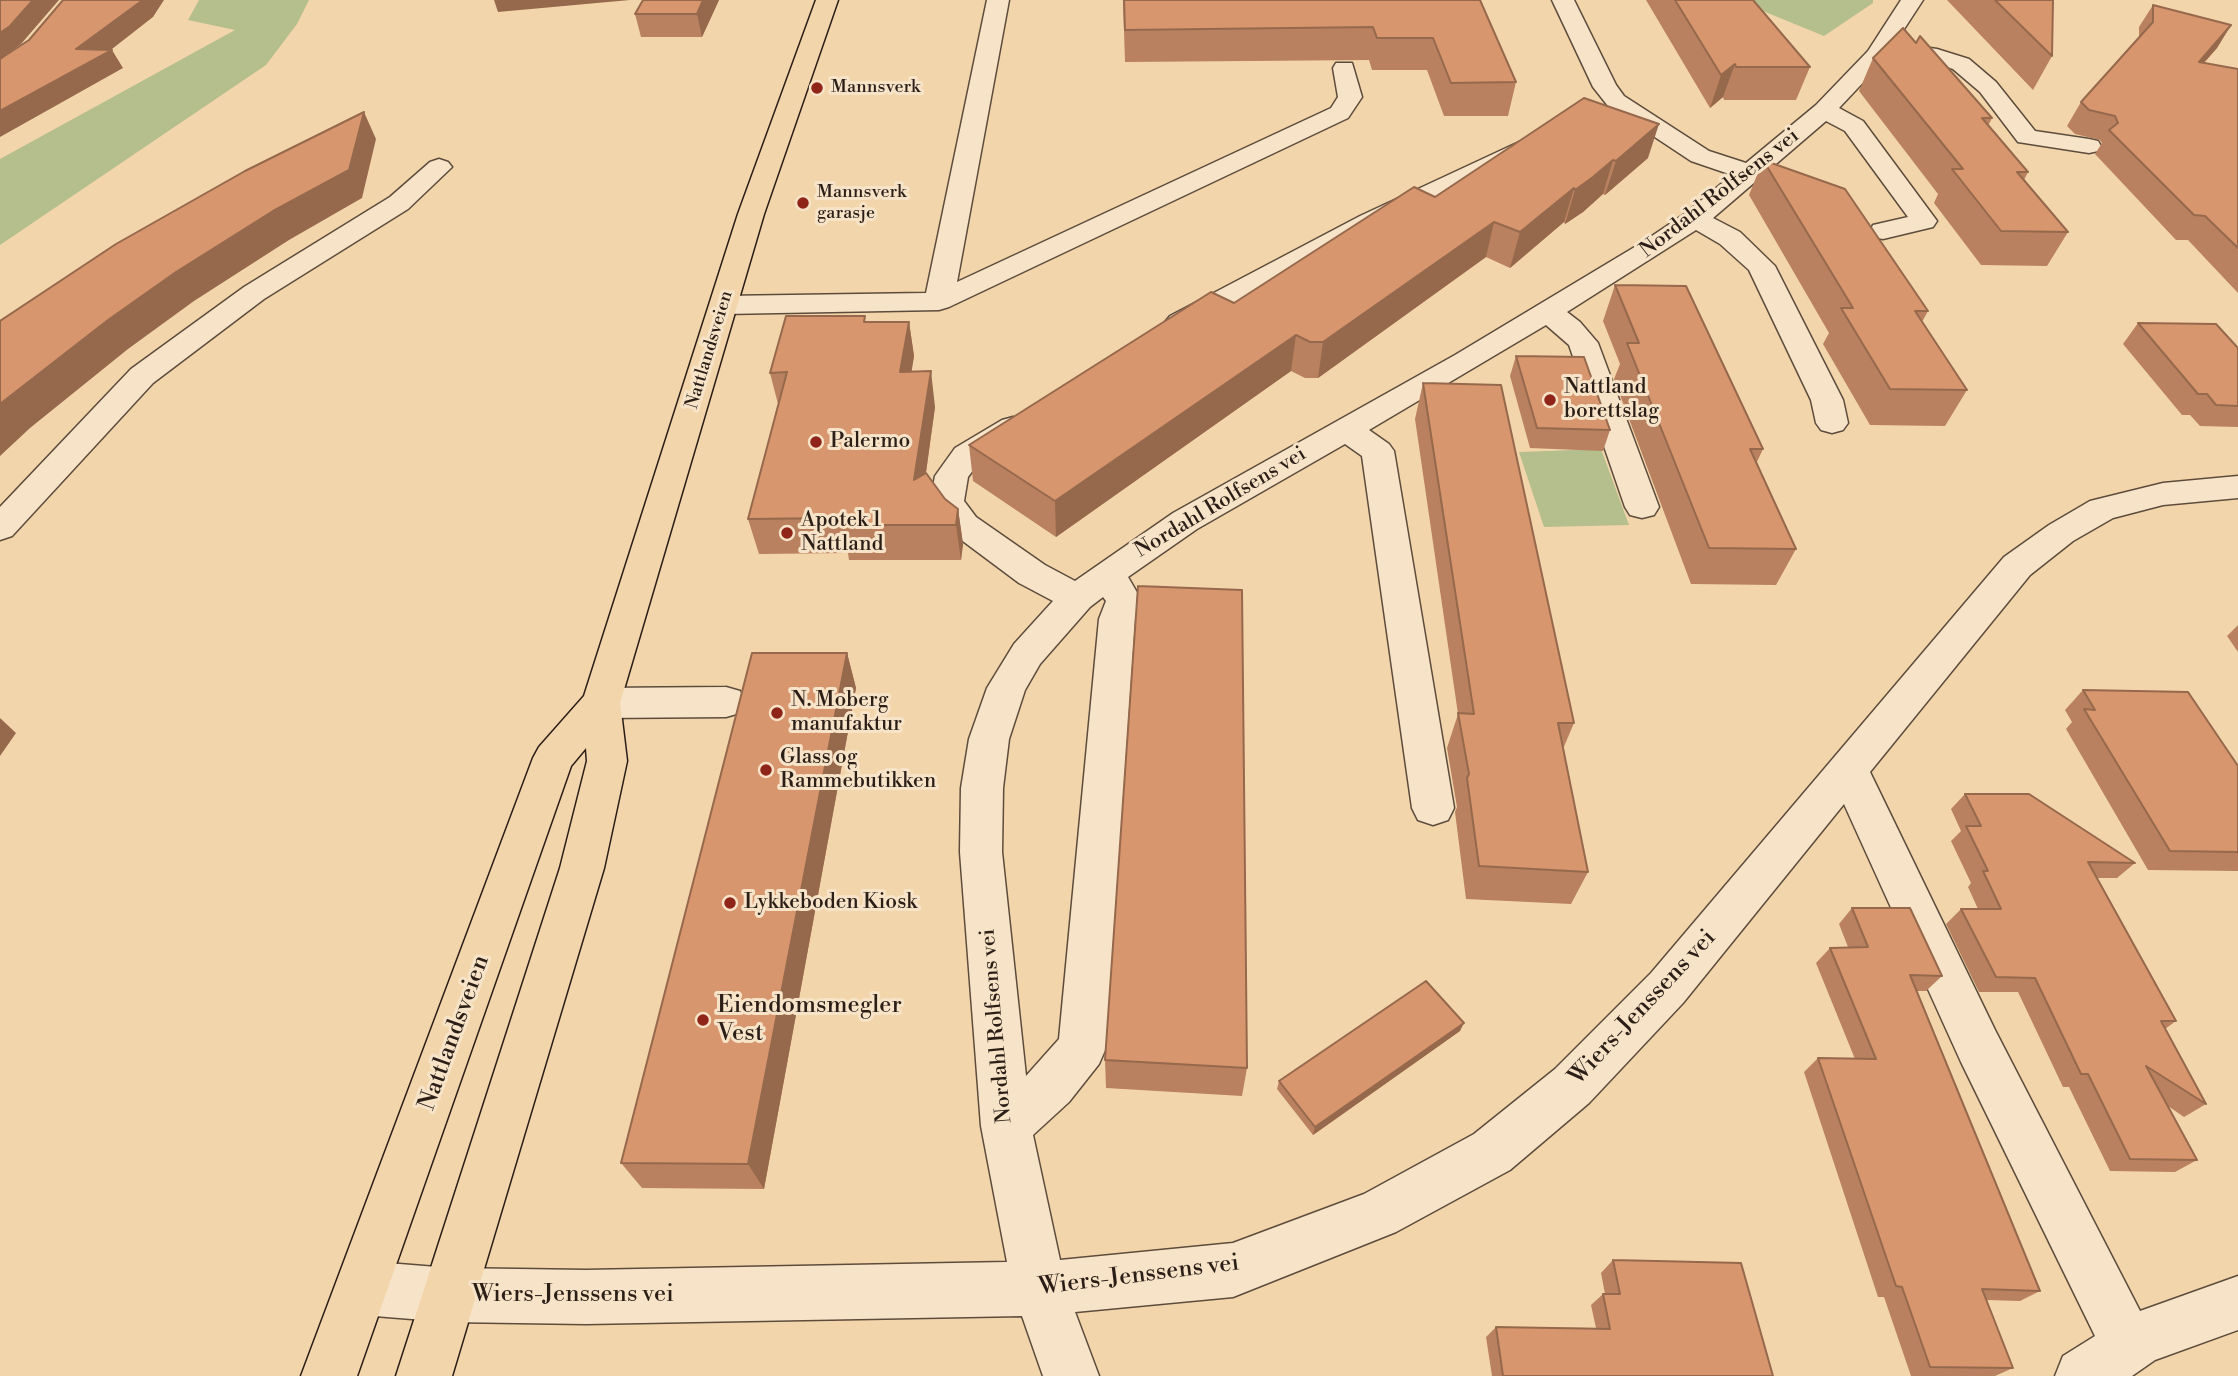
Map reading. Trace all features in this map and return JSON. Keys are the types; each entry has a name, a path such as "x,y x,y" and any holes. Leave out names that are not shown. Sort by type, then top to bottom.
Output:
{"main road":[{"name":"Nattlandsveien","path":"424,1376 582,868 607,761 601,703 751,214 827,0"},
{"name":"Nattlandsveien","path":"328,1376 553,758 601,703"}],"street":[{"path":"939,301 998,0"},
{"path":"1563,0 1605,88 1616,101 1700,156 1751,173"},
{"name":"Nordahl Rolfsens vei","path":"1071,1376 1039,1289 1006,1126 982,864 982,789 989,739 1006,688 1027,654 1093,587 1185,521 1547,312 1653,248 1695,219 1824,110 1882,48 1912,0"},
{"path":"1882,48 1937,56 1961,64 1988,87 2027,137 2089,146"},
{"path":"724,305 939,301 1340,113 1350,97 1344,68"},
{"path":"1824,110 1854,125 1924,221 1883,231"},
{"path":"1153,339 1369,222 1521,148"},
{"path":"0,528 142,376 254,293 399,203 439,167"},
{"path":"1695,219 1730,238 1762,267 1829,411 1800,420"},
{"path":"1547,312 1570,328 1583,343 1642,506"},
{"path":"1006,1126 1052,1085 1082,1048 1117,620 1124,601 1093,587 1032,574 964,525 947,502 951,476 967,455 1038,411"},
{"path":"1346,430 1378,451 1433,808"},
{"name":"Wiers-Jenssens vei","path":"362,1288 449,1295 586,1297 858,1290 1039,1289 1233,1270 1378,1214 1492,1152 1572,1086 1667,988 2017,566 2060,533 2102,509 2163,494 2238,487"},
{"path":"601,703 726,702"},
{"path":"1848,768 1978,1046 2129,1346"},
{"path":"2083,1376 2139,1339 2238,1303"}],"green space":[{"path":"199,0 309,0 297,24 266,65 0,245 0,159 235,30 188,20"},
{"path":"1752,0 1873,0 1873,3 1824,36 1758,9"},
{"path":"1601,449 1629,525 1544,527 1519,452"}],"building":[{"path":"0,0 33,0 10,26 0,33"},
{"path":"63,0 143,0 76,49 112,50 0,111 0,59 29,40"},
{"path":"643,0 703,0 697,14 635,14"},
{"path":"1124,0 1480,0 1516,82 1451,83 1433,38 1377,38 1373,27 1125,30"},
{"path":"1675,0 1753,0 1810,67 1736,67 1735,64 1721,75"},
{"path":"1995,0 2053,0 2052,56"},
{"path":"2153,5 2231,25 2199,62 2238,69 2238,248 2205,216 2194,215 2109,130 2118,123 2115,116 2089,110 2081,102 2153,22"},
{"path":"1903,28 1916,43 1920,36 1992,118 1982,118 2028,172 2017,172 2068,232 2001,231 1952,169 1963,169 1873,58"},
{"path":"1584,98 1659,124 1616,161 1613,160 1575,190 1574,188 1520,232 1494,222 1323,342 1310,342 1296,335 1055,501 969,445 1211,292 1234,303 1414,187 1435,197"},
{"path":"364,112 349,170 273,211 176,272 108,320 0,404 0,321 116,244 245,171"},
{"path":"1763,160 1845,189 1928,311 1915,311 1967,390 1890,389 1841,308 1853,308"},
{"path":"1615,285 1686,286 1763,449 1750,449 1796,549 1709,548 1627,343 1639,343"},
{"path":"786,316 865,316 864,322 909,322 900,372 931,371 914,480 926,473 945,499 958,509 956,525 841,525 843,518 748,519 787,372 770,373"},
{"path":"2138,323 2216,324 2238,348 2238,406 2216,405 2207,394 2198,394"},
{"path":"1516,356 1584,357 1610,430 1537,428"},
{"path":"1423,383 1501,385 1574,723 1558,723 1588,872 1479,866 1467,778 1469,774 1458,713 1474,714"},
{"path":"1138,586 1242,590 1247,1068 1105,1060"},
{"path":"752,653 847,653 748,1164 621,1163"},
{"path":"2083,690 2188,692 2238,766 2238,852 2170,851 2084,709 2095,710"},
{"path":"1965,794 2029,794 2135,863 2088,862 2176,1021 2161,1021 2206,1104 2146,1066 2197,1160 2130,1159 2088,1074 2081,1074 2035,978 1996,977 1961,909 2001,909 1983,871 1988,871 1966,826 1981,826"},
{"path":"1852,908 1910,908 1942,976 1910,975 2040,1291 1982,1289 2013,1368 1930,1367 1902,1287 1896,1286 1818,1058 1876,1059 1830,948 1868,947"},
{"path":"1426,981 1464,1023 1315,1127 1279,1081"},
{"path":"1613,1260 1741,1263 1773,1376 1503,1376 1496,1327 1610,1329 1603,1294 1620,1294"}],"place":[{"name":"Mannsverk","path":"817,88"},
{"name":"Mannsverk garasje","path":"803,203"},
{"name":"Nattland borettslag","path":"1550,400"},
{"name":"Palermo","path":"816,442"},
{"name":"Apotek 1 Nattland","path":"787,533"},
{"name":"N. Moberg manufaktur","path":"777,713"},
{"name":"Glass og Rammebutikken","path":"766,770"},
{"name":"Lykkeboden Kiosk","path":"730,903"},
{"name":"Eiendomsmegler Vest","path":"703,1020"}]}
